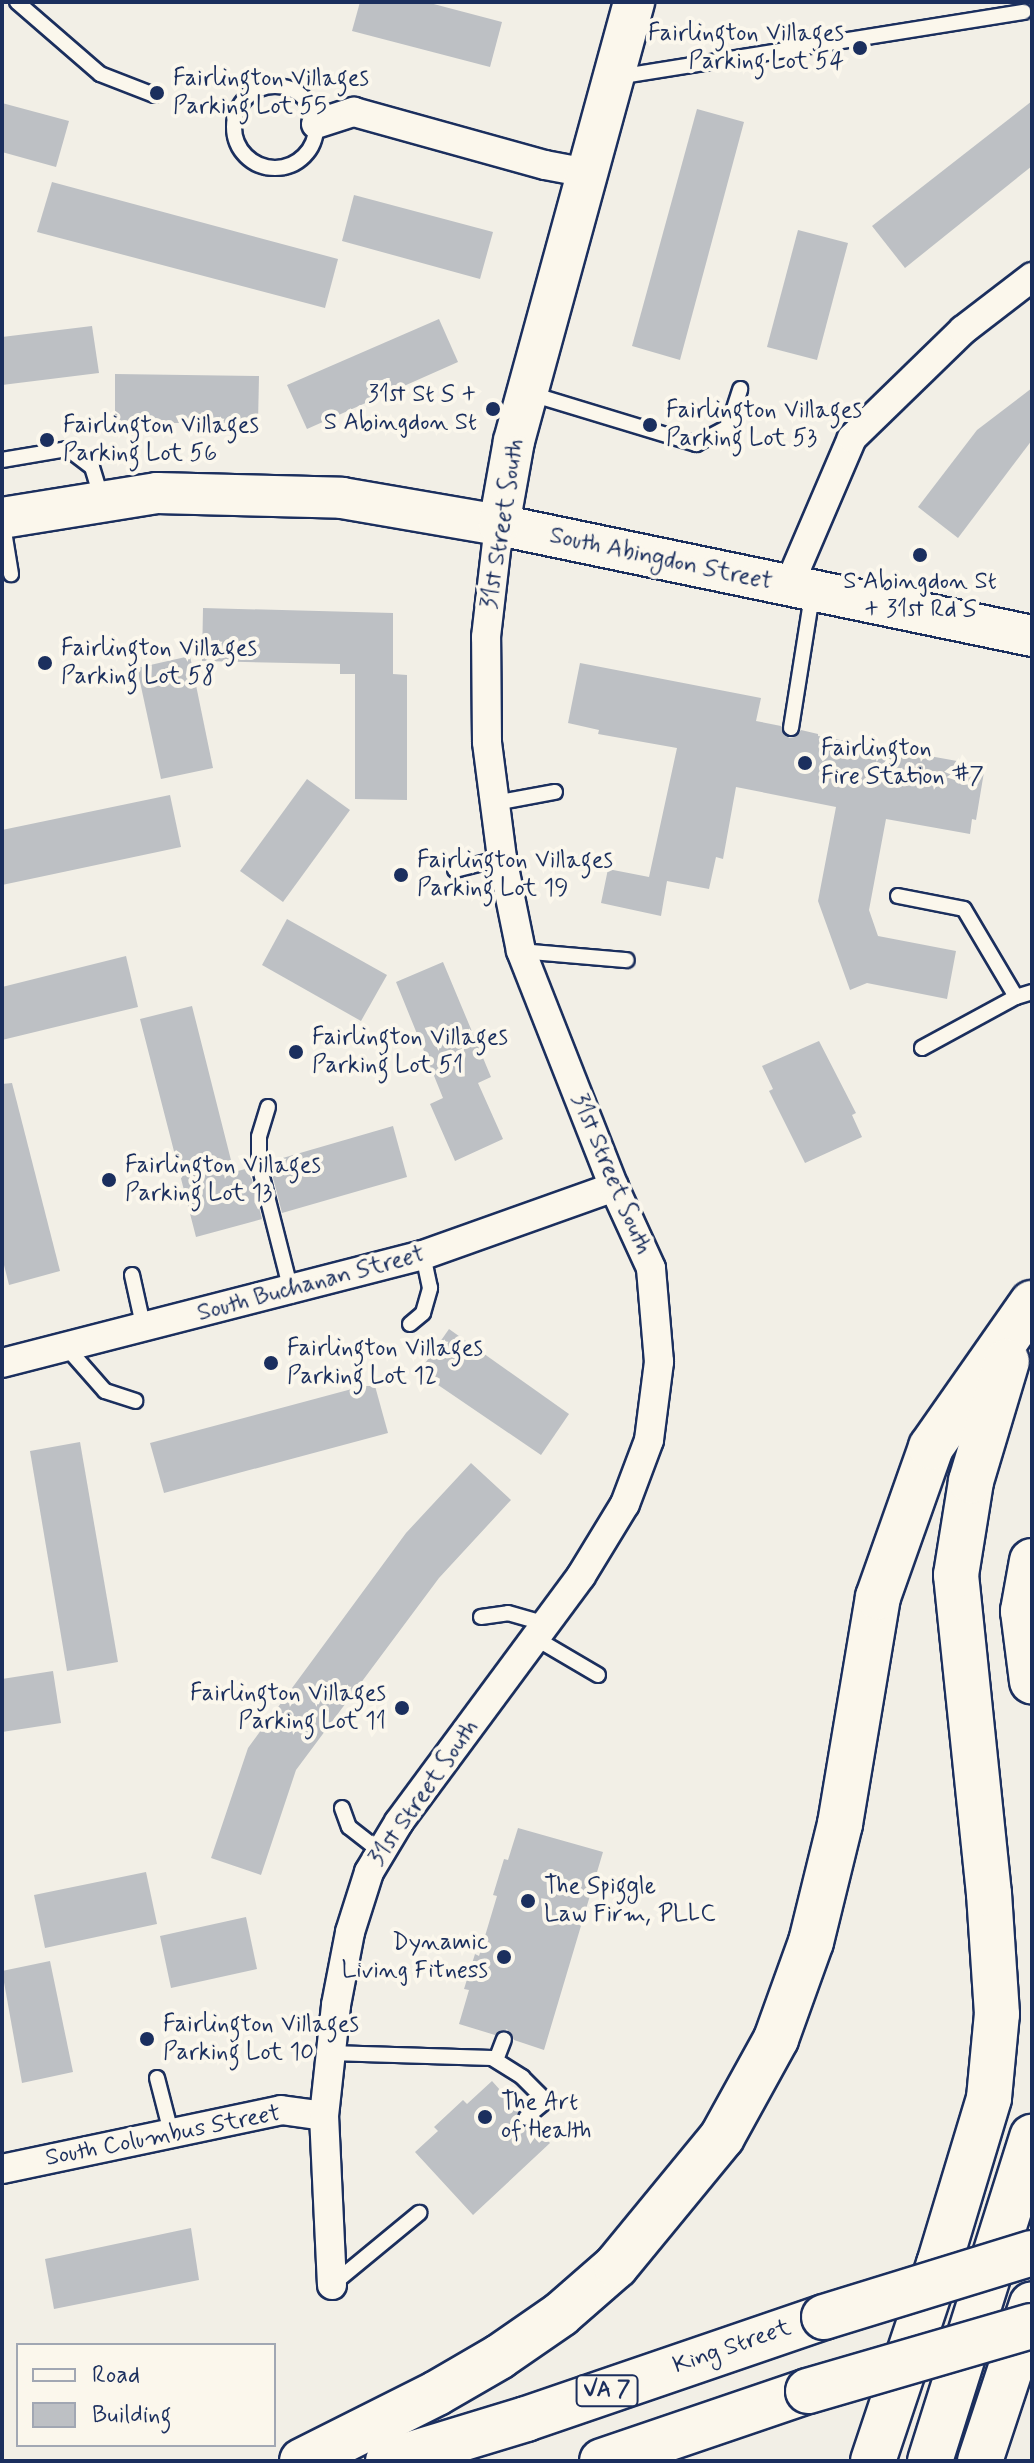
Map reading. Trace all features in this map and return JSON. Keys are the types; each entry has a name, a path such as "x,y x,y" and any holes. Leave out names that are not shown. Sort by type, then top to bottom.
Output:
{"main road":[{"path":"302,2461 437,2393 499,2357 561,2314 616,2266 722,2137 776,2039 811,1942 840,1824 878,1597 931,1447 1030,1307"},
{"path":"873,2461 939,2264 989,2098 997,2014 989,1894 956,1575 971,1481 1000,1378 1030,1307"},
{"path":"1032,1561 1023,1611 1032,1681"},
{"path":"930,2461 1032,2137"},
{"name":"King Street","path":"388,2461 526,2419 824,2317 1032,2253"},
{"path":"980,2461 1032,2304"},
{"path":"602,2461 808,2391 1032,2326"}],"street":[{"name":"31st Street South","path":"332,2285 324,2116 330,2053 350,1932 369,1872 380,1851 581,1576 625,1504 649,1440 659,1362 651,1268 614,1187 521,951 502,858 487,742 486,637 499,525 527,393 634,2"},
{"path":"316,124 354,112 545,165 587,173"},
{"path":"801,588 852,438 963,330 1032,277"},
{"name":"South Abingdon Street","path":"2,518 157,493 342,498 499,525 1032,636"},
{"name":"South Buchanan Street","path":"2,1363 68,1349 423,1255 614,1187"},
{"name":"South Columbus Street","path":"2,2169 281,2110 324,2116"}],"lane":[{"path":"17,2 100,74 154,95"},
{"path":"613,78 1024,12"},
{"path":"279,86 302,95 316,124 315,137 302,159 277,169 252,163 236,141 233,128 242,102 265,87 279,86"},
{"path":"527,393 696,444 728,427 740,389"},
{"path":"2,460 68,449 92,467 103,502"},
{"path":"2,518 11,574"},
{"path":"791,728 801,588"},
{"path":"495,803 555,792"},
{"path":"455,870 502,858"},
{"path":"898,896 964,909 1016,997"},
{"path":"521,951 627,960"},
{"path":"922,1048 1016,997 1032,992"},
{"path":"268,1107 259,1137 259,1165 291,1291"},
{"path":"410,1324 423,1313 430,1288 423,1255"},
{"path":"132,1275 144,1329"},
{"path":"68,1349 105,1391 135,1401"},
{"path":"481,1617 508,1613 540,1631 598,1675"},
{"path":"342,1808 349,1827 380,1851"},
{"path":"496,2060 504,2039"},
{"path":"330,2053 454,2055 496,2060 522,2077 546,2101 526,2118"},
{"path":"157,2078 171,2132"},
{"path":"332,2285 419,2213"}],"building":[{"path":"360,2 426,2 502,22 490,67 352,31"},
{"path":"1032,101 1032,166 905,268 872,226"},
{"path":"2,103 69,121 56,167 2,152"},
{"path":"697,109 744,122 680,360 632,346"},
{"path":"52,182 338,259 325,308 37,232"},
{"path":"354,195 493,232 480,279 342,241"},
{"path":"798,230 848,243 817,360 767,347"},
{"path":"439,319 458,362 307,429 287,385"},
{"path":"92,326 99,373 2,385 2,337"},
{"path":"115,374 259,376 258,423 115,423"},
{"path":"1032,388 1032,440 958,538 918,507 977,430"},
{"path":"203,608 393,613 393,674 407,675 407,800 355,799 355,674 340,674 340,664 202,661"},
{"path":"190,656 213,768 161,779 137,668"},
{"path":"580,663 761,698 756,721 781,726 789,738 795,737 801,730 818,736 985,766 976,820 972,819 970,834 886,819 869,910 878,936 956,951 947,999 867,983 850,990 818,901 836,807 736,787 723,859 716,857 709,889 667,881 661,916 601,903 608,869 649,877 677,748 598,734 599,730 568,723"},
{"path":"307,779 350,810 283,902 240,871"},
{"path":"170,795 181,847 2,885 2,830"},
{"path":"287,919 387,975 361,1021 262,965"},
{"path":"126,956 138,1007 2,1040 2,987"},
{"path":"443,962 491,1077 478,1083 503,1139 455,1161 430,1104 443,1098 396,982"},
{"path":"192,1006 234,1172 249,1168 262,1219 196,1237 140,1019"},
{"path":"819,1041 856,1113 852,1115 862,1137 805,1163 769,1091 773,1089 762,1066"},
{"path":"12,1083 60,1271 9,1285 2,1257 2,1084"},
{"path":"393,1126 407,1177 282,1213 269,1162"},
{"path":"449,1329 569,1414 541,1455 419,1372"},
{"path":"363,1386 375,1386 388,1433 164,1493 150,1443"},
{"path":"80,1442 118,1662 67,1671 30,1451"},
{"path":"471,1463 511,1500 439,1578 296,1770 261,1875 211,1858 248,1748 406,1533"},
{"path":"53,1671 61,1723 2,1732 2,1679"},
{"path":"518,1828 603,1852 544,2050 514,2040 507,2029 495,2035 459,2024 469,1990 464,1989 475,1954 479,1956 497,1896 493,1895"},
{"path":"146,1872 157,1924 45,1948 34,1895"},
{"path":"246,1917 257,1969 171,1988 160,1936"},
{"path":"50,1961 73,2072 22,2083 2,1971"},
{"path":"492,2081 519,2111 516,2119 519,2125 533,2125 550,2143 473,2215 415,2152 438,2131 434,2127 463,2100 467,2104"},
{"path":"191,2228 199,2280 54,2309 45,2259"}],"place":[{"name":"Fairlington Villages Parking Lot 54","path":"860,48"},
{"name":"Fairlington Villages Parking Lot 55","path":"157,93"},
{"name":"31st St S + S Abingdon St","path":"493,409"},
{"name":"Fairlington Villages Parking Lot 53","path":"650,425"},
{"name":"Fairlington Villages Parking Lot 56","path":"47,440"},
{"name":"S Abingdon St + 31st Rd S","path":"920,555"},
{"name":"Fairlington Villages Parking Lot 58","path":"45,663"},
{"name":"Fairlington Fire Station #7","path":"805,763"},
{"name":"Fairlington Villages Parking Lot 19","path":"401,875"},
{"name":"Fairlington Villages Parking Lot 51","path":"296,1052"},
{"name":"Fairlington Villages Parking Lot 13","path":"109,1180"},
{"name":"Fairlington Villages Parking Lot 12","path":"271,1363"},
{"name":"Fairlington Villages Parking Lot 11","path":"402,1708"},
{"name":"The Spiggle Law Firm, PLLC","path":"528,1901"},
{"name":"Dynamic Living Fitness","path":"504,1957"},
{"name":"Fairlington Villages Parking Lot 10","path":"147,2039"},
{"name":"The Art of Health","path":"485,2117"}]}
